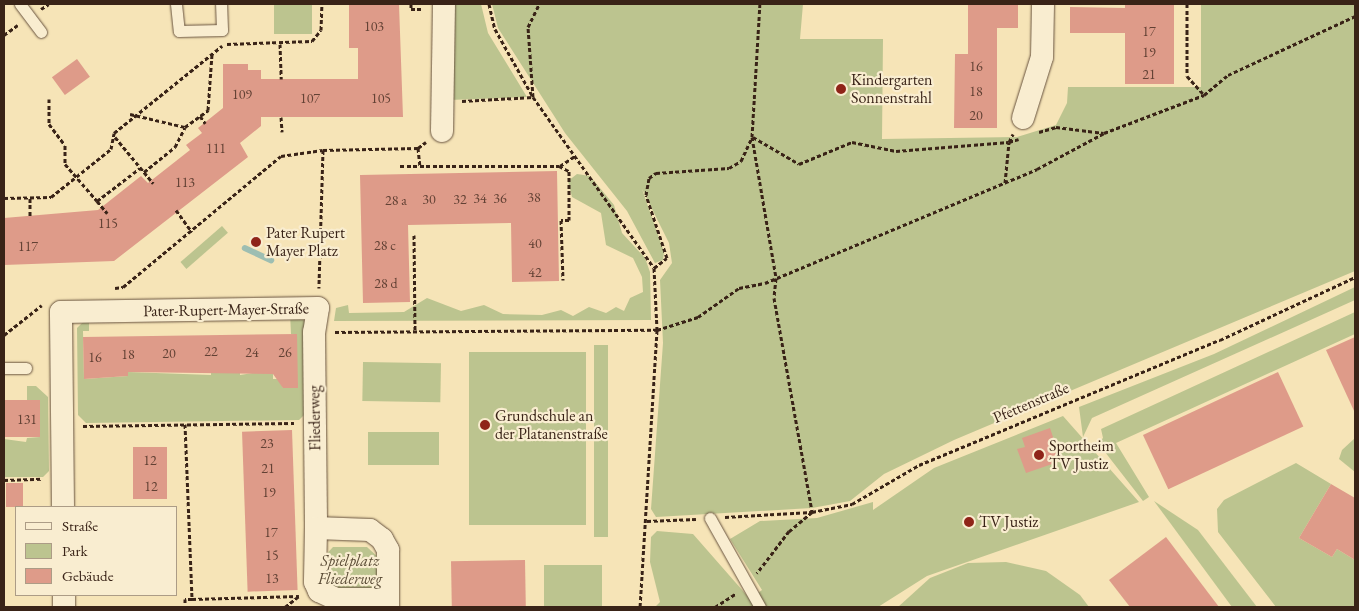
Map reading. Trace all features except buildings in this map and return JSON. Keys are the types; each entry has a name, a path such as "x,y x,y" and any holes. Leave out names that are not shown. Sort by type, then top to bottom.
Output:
{"street":[{"path":"442,131 444,103 444,4"},
{"path":"1027,129 1042,57 1043,4"},
{"name":"Fliederweg","path":"309,593 314,582 316,528 314,332 318,308"},
{"name":"Pater-Rupert-Mayer-Straße","path":"63,506 61,312 318,308"},
{"path":"309,593 336,599 388,603 388,550 382,539 370,530 316,528"}],"lane":[{"path":"20,4 41,32"},
{"path":"176,4 179,31 222,30 221,4"},
{"path":"4,368 26,368"},
{"path":"710,518 760,607"}],"path":[{"path":"4,198 51,197 111,149 114,136 131,116 223,44 280,44 312,41 320,30 322,4"},
{"path":"411,4 411,9"},
{"path":"489,4 495,29 532,97 576,156 654,268 658,330 640,607"},
{"path":"532,97 528,27 540,4"},
{"path":"715,607 749,586 789,531 812,512 774,298 776,278 752,137 760,4"},
{"path":"1187,4 1187,76 1204,95"},
{"path":"314,332 658,330 698,317 739,288 776,278 1005,183 1104,133 1204,95 1228,75 1355,16"},
{"path":"280,44 281,79"},
{"path":"144,172 175,147 185,127 208,110 212,54"},
{"path":"444,103 532,97"},
{"path":"49,99 49,124 65,145 65,164 107,213"},
{"path":"131,116 185,127"},
{"path":"200,116 205,123"},
{"path":"281,117 282,132"},
{"path":"752,137 799,164 852,142 896,151 1008,142 1027,129 1056,127 1104,133"},
{"path":"323,150 418,148 442,131"},
{"path":"114,136 153,183"},
{"path":"654,268 667,258 646,195 649,178 656,173 729,168 741,161 752,137"},
{"path":"1005,183 1008,142"},
{"path":"418,148 420,166"},
{"name":"Pater-Rupert-Mayer-Straße","path":"105,290 123,287 192,232 281,156 323,150 318,308"},
{"path":"559,166 576,156"},
{"path":"400,166 559,166 569,171 569,220 561,220 563,280"},
{"path":"97,201 140,168"},
{"path":"30,198 30,217"},
{"path":"176,210 192,232"},
{"path":"414,235 415,331"},
{"name":"Pfettenstraße","path":"647,521 812,512 852,504 919,465 1220,340 1355,277"},
{"path":"4,335 45,303"},
{"path":"62,426 315,423"},
{"path":"185,424 192,598"},
{"path":"4,480 63,479"},
{"path":"185,607 185,599 192,598 309,593"},
{"path":"285,607 309,593"}],"green space":[{"path":"274,4 312,4 312,34 274,34"},
{"path":"451,4 481,4 488,33 527,97 449,100"},
{"path":"492,4 758,4 761,8 762,4 803,4 800,39 883,39 882,139 1017,137 1056,125 1067,103 1068,87 1201,87 1201,4 1355,4 1355,271 954,440 884,474 850,501 812,508 656,517 651,509 663,343 660,280 672,263 669,243 642,189 664,252 663,260 655,263 627,211 565,133 498,28"},
{"path":"577,174 590,176 614,205 622,233 645,258 650,272 651,320 334,321 336,308 348,305 349,313 404,312 427,298 461,311 484,305 503,314 542,315 561,310 573,316 589,307 606,313 616,307 624,311 630,298 643,292 642,277 633,258 606,245 601,213 572,197 568,181"},
{"path":"222,226 228,233 186,269 180,262"},
{"path":"1355,287 1355,300 1092,418 1083,437 1079,407 1214,354"},
{"path":"1355,312 1355,334 1116,443 1149,497 1143,501 1098,443 1103,438 1101,429"},
{"path":"290,313 305,321 306,413 299,420 86,423 78,415 77,328 89,316 89,331 83,331 84,379 128,376 128,372 211,375 211,371 240,369 240,375 273,370 273,379 281,379 283,388 295,388 297,334 291,334"},
{"path":"594,345 608,345 608,537 594,537"},
{"path":"469,352 586,352 586,525 469,525"},
{"path":"363,362 441,363 440,402 362,401"},
{"path":"27,386 36,386 48,397 49,471 43,477 4,477 4,439 26,442 27,438 40,437 40,401 27,400"},
{"name":"TV Justiz","path":"1063,416 1139,502 927,576 878,607 655,607 660,602 650,562 651,537 657,531 693,534 750,599 762,590 730,539 760,521 817,518 873,502 873,510 934,468"},
{"path":"368,432 439,432 439,465 368,465"},
{"path":"1355,438 1355,472 1339,459 1342,450"},
{"path":"1296,463 1331,484 1299,538 1332,557 1337,549 1355,560 1355,607 1276,607 1218,532 1217,509 1224,500"},
{"path":"1154,501 1198,530 1257,607 1232,607"},
{"name":"Spielplatz Fliederweg","path":"333,547 367,547 380,559 380,579 368,592 333,592 321,580 321,560"},
{"path":"1006,562 1046,571 1080,595 1089,607 898,607 930,578 968,563"},
{"path":"544,565 602,565 602,607 544,607"}],"waterway":[{"path":"245,248 271,260"}],"place":[{"name":"Kindergarten Sonnenstrahl","path":"841,89"},
{"name":"Pater Rupert Mayer Platz","path":"256,242"},
{"name":"Grundschule an der Platanenstraße","path":"485,425"},
{"name":"Sportheim TV Justiz","path":"1039,455"},
{"name":"TV Justiz","path":"969,522"}]}
